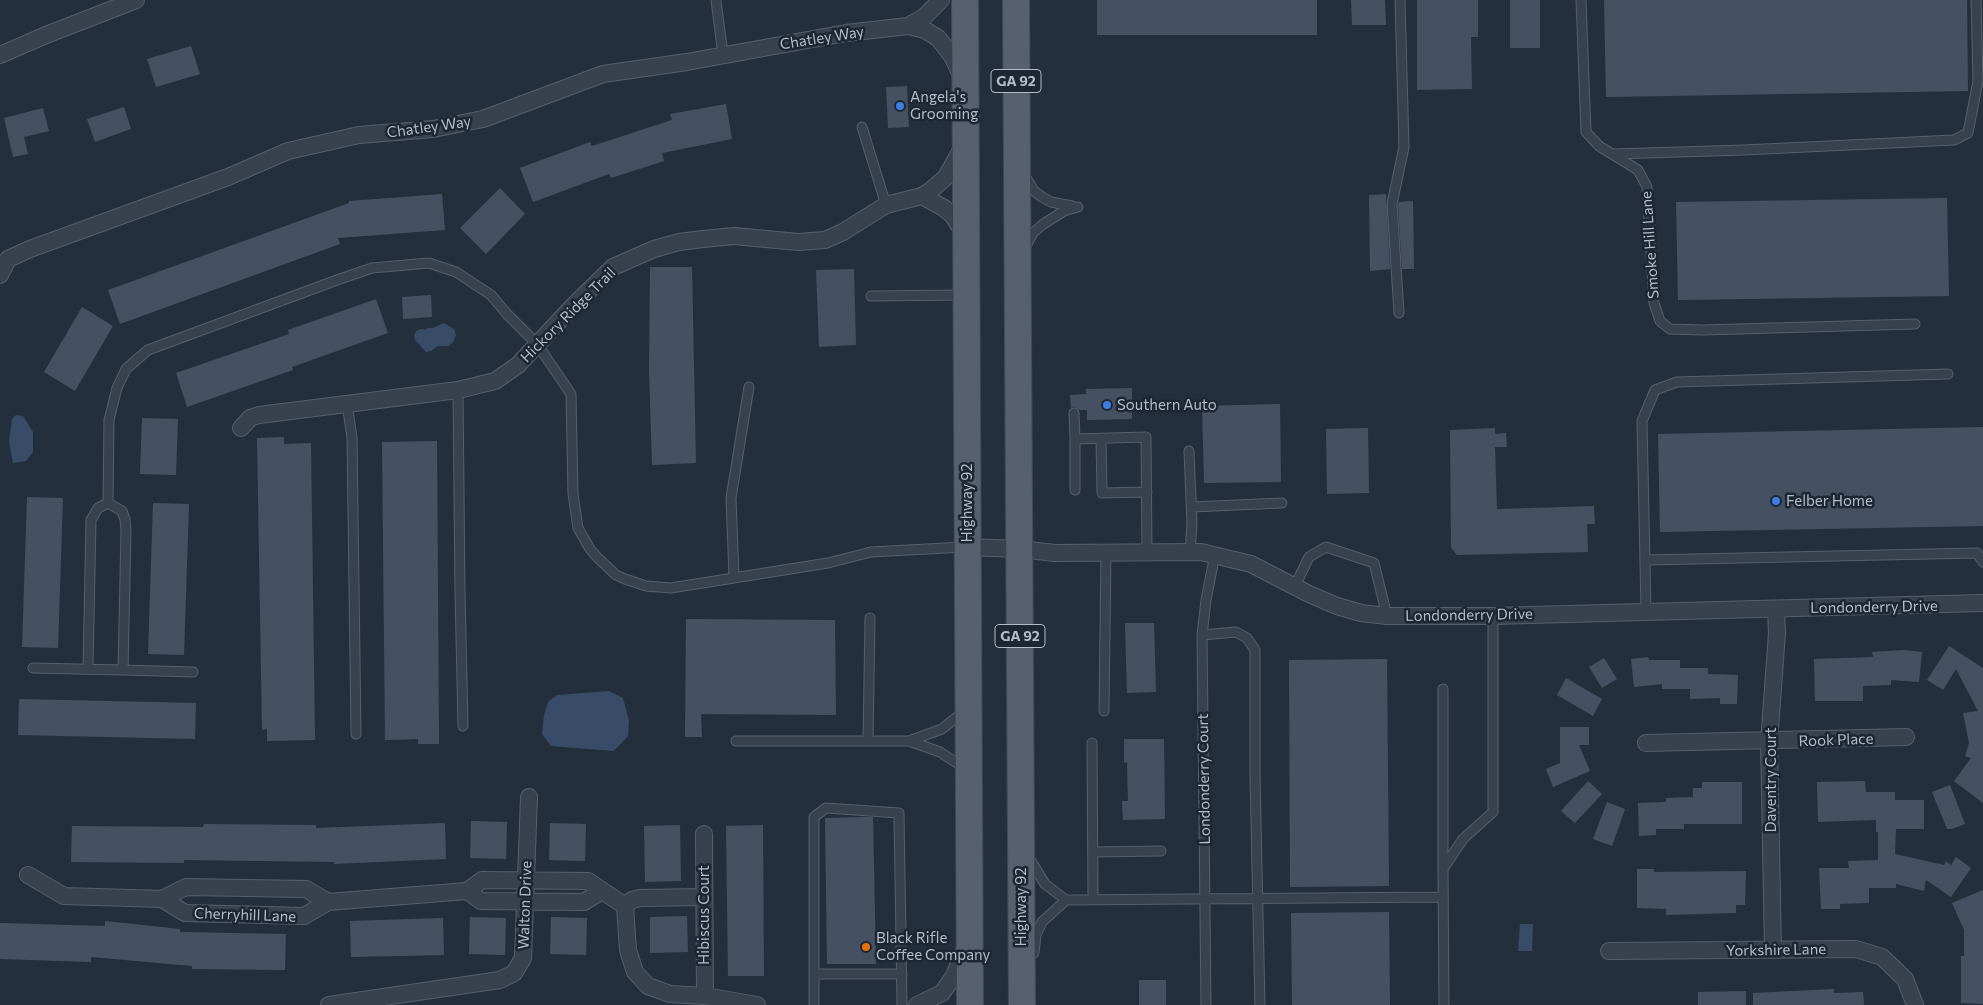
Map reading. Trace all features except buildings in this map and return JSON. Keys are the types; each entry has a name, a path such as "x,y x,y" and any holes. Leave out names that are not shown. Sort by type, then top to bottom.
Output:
{"main road":[{"name":"Highway 92","path":"965,0 970,1005"},
{"name":"Highway 92","path":"1016,0 1022,1005"}],"street":[{"path":"0,55 136,0"},
{"name":"Chatley Way","path":"908,26 924,17 941,0"},
{"name":"Chatley Way","path":"0,275 8,259 30,249 228,178 288,152 359,135 433,129 483,120 603,74 846,33 908,26 926,30 938,38 952,56 965,87"},
{"name":"Hickory Ridge Trail","path":"241,428 250,418 259,415 458,390 495,381 518,365 613,267 654,249 679,242 734,236 798,242 826,240 843,232 886,205 922,196 939,185 946,177 965,142"},
{"path":"922,196 944,208 953,216 966,236"},
{"name":"Londonderry Drive","path":"967,547 1019,549 1055,553 1147,551 1215,554 1251,564 1337,606 1361,613 1387,616 1493,616 1983,603"},
{"name":"Daventry Court","path":"1773,950 1769,742 1777,633 1776,609"},
{"name":"Rook Place","path":"1646,743 1906,738"},
{"name":"Walton Drive","path":"329,1005 500,980 514,973 523,958 529,797"},
{"name":"Hibiscus Court","path":"704,834 705,996"},
{"name":"Cherryhill Lane","path":"28,875 64,896 162,899 186,887 306,889 328,902"},
{"name":"Cherryhill Lane","path":"162,899 185,913 304,916 328,902 467,891 482,880 526,879 588,881 625,906"},
{"name":"Cherryhill Lane","path":"467,891 481,901 584,902 602,891"},
{"path":"704,897 640,898 632,900 625,906 628,950 635,972 648,986 670,994 705,996 757,1005"},
{"path":"917,1005 942,993 954,976 970,938"},
{"name":"Yorkshire Lane","path":"1609,951 1856,949 1882,957 1905,979 1915,1005"}],"lane":[{"path":"716,0 723,55"},
{"path":"1399,313 1392,204 1404,147 1400,0"},
{"name":"Smoke Hill Lane","path":"1581,0 1586,132 1599,146 1638,170 1647,187 1654,304 1660,321 1670,329 1703,330 1915,324"},
{"path":"1613,154 1954,140 1968,133 1978,81 1976,0"},
{"path":"862,127 886,205"},
{"path":"1017,162 1028,182 1042,197 1057,204 1078,207 1053,217 1033,233 1018,266"},
{"path":"108,503 109,420 117,388 126,369 148,350 372,268 429,263 456,272 491,295 537,344 571,394 574,501 578,528 590,549 616,574 636,584 670,588 828,563 871,552 967,547"},
{"path":"871,296 966,295"},
{"path":"1646,611 1642,422 1655,390 1677,382 1948,374"},
{"path":"734,577 731,498 749,387"},
{"path":"458,390 463,726"},
{"path":"347,403 352,438 356,734"},
{"path":"1074,413 1075,490"},
{"path":"1075,439 1146,438 1147,551"},
{"path":"1101,439 1102,493 1146,492"},
{"path":"1190,451 1192,507 1190,552"},
{"path":"88,669 91,520 98,508 108,503"},
{"path":"108,503 122,511 126,530 122,670"},
{"path":"1192,507 1282,504"},
{"path":"1296,586 1309,557 1326,547 1374,563 1387,616"},
{"path":"1104,711 1106,552"},
{"path":"1646,560 1977,553 1983,562"},
{"name":"Londonderry Court","path":"1206,1005 1202,635 1206,600 1215,554"},
{"path":"1443,870 1463,839 1493,812 1493,616"},
{"path":"868,741 870,618"},
{"path":"1202,635 1236,632 1247,638 1254,650 1260,1005"},
{"path":"33,668 193,672"},
{"path":"1443,689 1444,1005"},
{"path":"909,741 942,729 969,708"},
{"path":"736,740 909,741 940,752 969,771"},
{"path":"1092,742 1094,900"},
{"path":"814,1005 814,817 826,808 899,813 902,1005"},
{"path":"1020,843 1045,884 1066,900 1443,897"},
{"path":"1093,852 1161,851"},
{"path":"1034,962 1034,944 1042,922 1066,900"},
{"path":"814,974 902,974"}],"water":[{"path":"444,323 454,329 456,335 453,342 449,346 438,346 426,352 415,340 416,331 433,328"},
{"path":"16,415 23,416 33,432 33,452 26,461 13,463 9,442 12,419"},
{"path":"609,691 623,698 629,721 628,736 614,751 551,746 542,734 544,715 548,702 557,695"},
{"path":"1520,924 1533,924 1532,951 1518,951"}],"place":[{"name":"Angela's Grooming","path":"900,106"},
{"name":"Southern Auto","path":"1107,405"},
{"name":"Felber Home","path":"1776,501"},
{"name":"Black Rifle Coffee Company","path":"866,947"}]}
